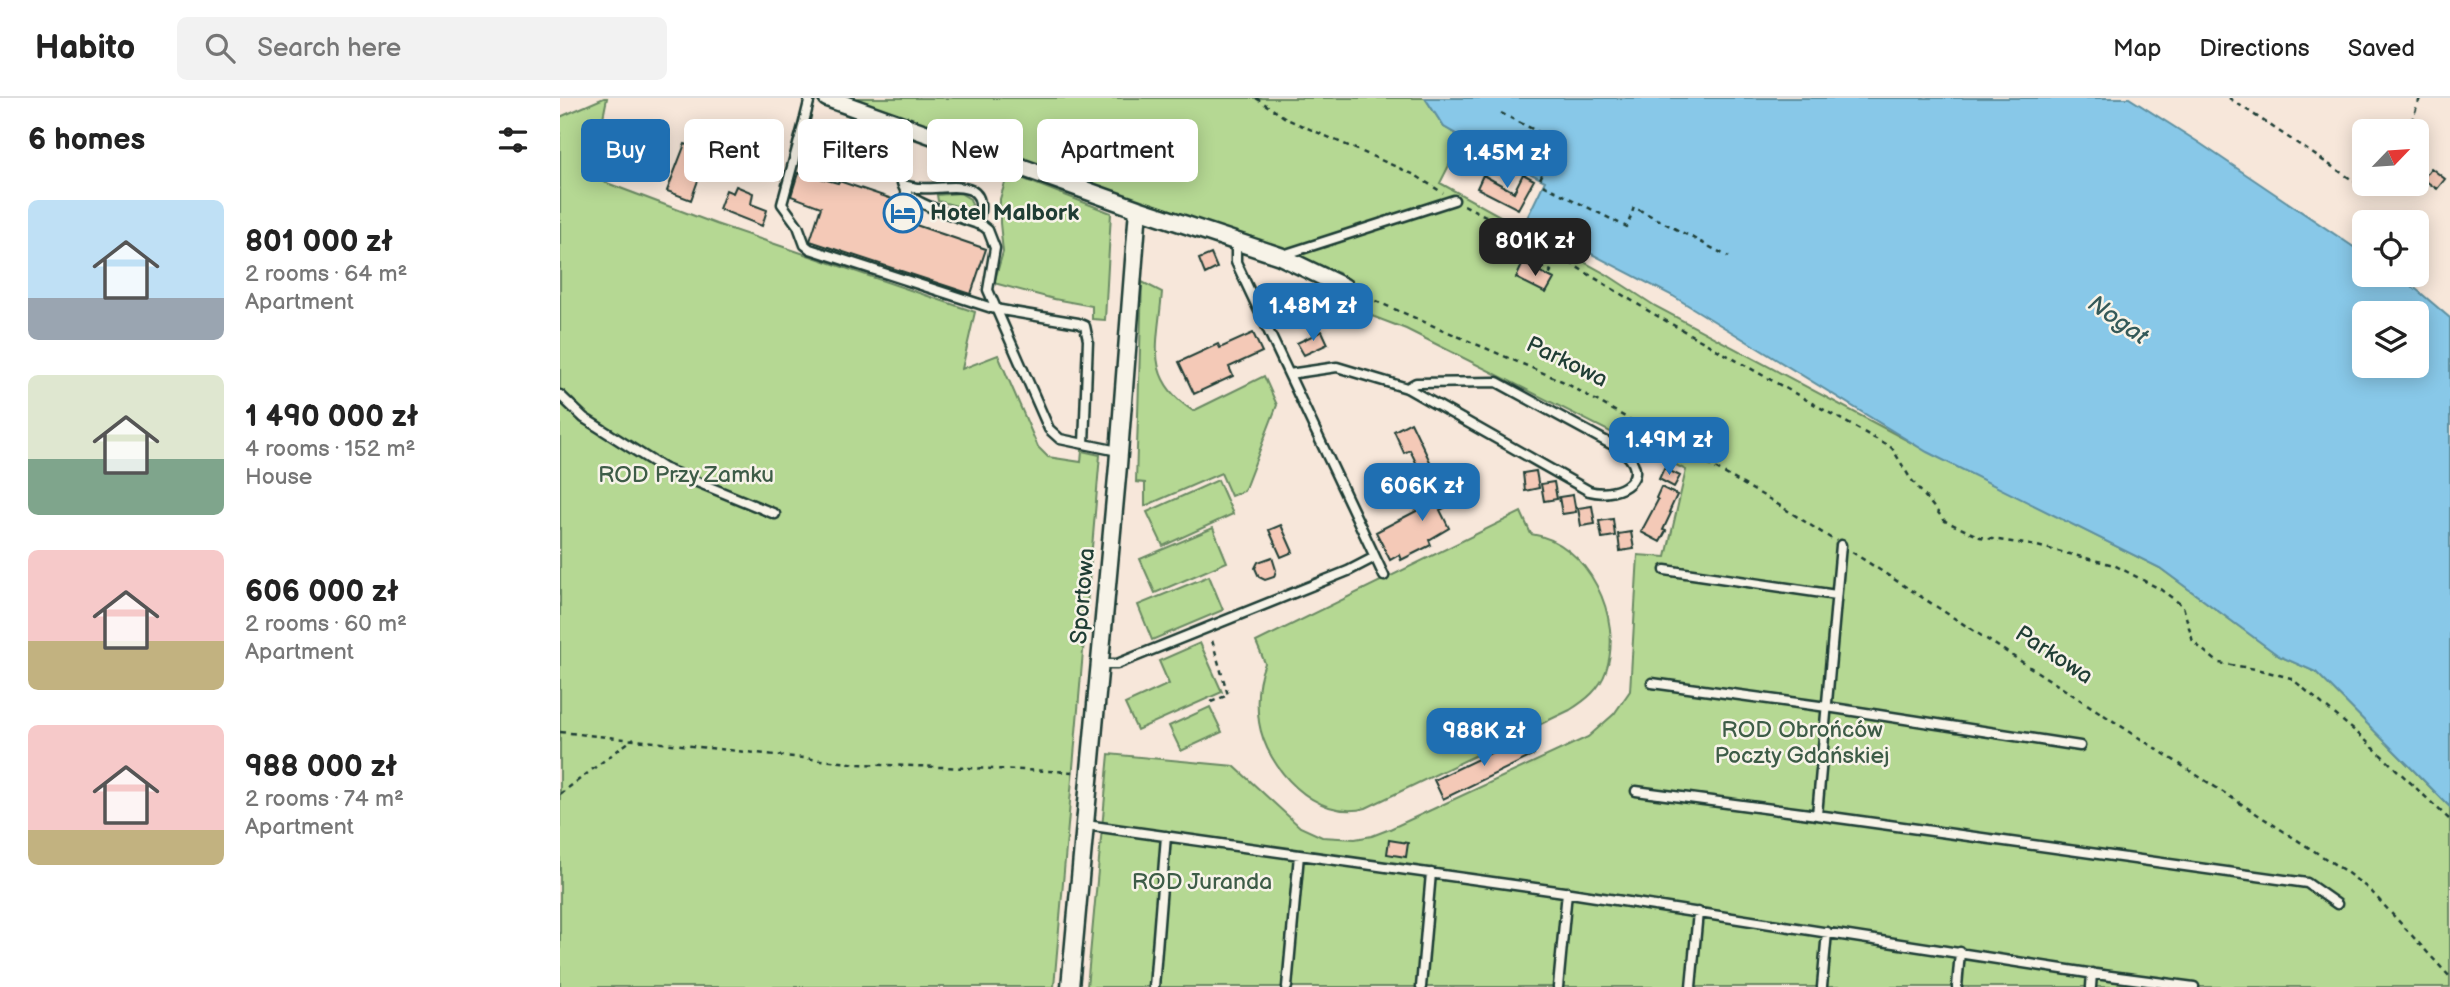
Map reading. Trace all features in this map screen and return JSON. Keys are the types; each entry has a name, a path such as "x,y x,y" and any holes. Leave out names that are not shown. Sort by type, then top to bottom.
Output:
{"street":[{"path":"827,98 886,119"},
{"path":"913,129 1236,243 1280,256 1344,288"},
{"name":"Sportowa","path":"1070,987 1091,773 1138,209"}],"lane":[{"path":"805,119 810,98"},
{"path":"798,145 782,204 798,226 805,245 810,249 995,309 1078,323 1085,327 1088,341 1084,444"},
{"path":"902,182 914,200 988,230 995,248 988,290 1049,429 1060,439 1118,451"},
{"path":"902,185 919,188 962,187 972,190 981,207 977,224"},
{"path":"1280,256 1454,200"},
{"path":"1236,243 1236,262 1384,576"},
{"path":"1289,374 1337,367 1407,388 1598,494 1614,492 1630,484 1635,477 1635,467 1631,459 1620,449 1497,382 1416,383 1407,388"},
{"path":"560,395 584,418 663,468 775,514"},
{"path":"1817,815 1841,545"},
{"path":"1100,664 1117,664 1348,571 1375,557"},
{"path":"1665,570 1836,595"},
{"path":"1652,684 1827,707 2080,746"},
{"path":"1636,791 2306,883 2337,904"},
{"path":"1086,825 1567,892 2194,987"},
{"path":"1154,987 1166,836"},
{"path":"1287,987 1299,855"},
{"path":"1421,987 1431,873"},
{"path":"1558,987 1567,892"},
{"path":"1691,987 1698,912"},
{"path":"1822,987 1827,932"},
{"path":"1957,987 1960,952"},
{"path":"2091,987 2092,973"}],"path":[{"path":"1256,98 1287,119 1416,175 1454,200 1531,239 1652,313 1892,448 1910,478 1945,521 1980,537 2037,546 2114,565 2160,589 2183,606 2193,642 2219,663 2291,678 2362,737 2450,820"},
{"path":"2229,98 2352,180"},
{"path":"2412,119 2420,98"},
{"path":"1501,113 1558,142 1540,179"},
{"path":"1543,185 1627,227 1634,208 1729,257"},
{"path":"1531,239 1536,264 1551,271 1549,275"},
{"name":"Parkowa","path":"1344,288 1562,381 1771,500 2345,871 2370,890 2450,977"},
{"path":"1208,627 1228,695 1211,702"},
{"path":"560,732 859,764 1091,773"},
{"path":"560,794 634,738"}],"green space":[{"name":"ROD Przy Zamku","path":"607,98 603,119 581,119 581,182 604,182 716,224 975,312 962,369 998,355 1038,447 1048,457 1081,462 1082,451 1100,455 1054,987 560,987 560,117"},
{"path":"827,98 1425,98 1444,127 1463,138 1440,183 1606,274 1655,306 1927,451 2160,568 2279,656 2316,672 2450,807 2450,987 1087,987 1109,754 1234,766 1300,827 1322,837 1355,839 1390,829 1588,737 1614,714 1630,691 1638,555 1666,557 1686,470 1406,329 1327,299 1339,273 1277,247 1073,182 1198,182 1198,119 1037,119 1037,170 1023,166 1023,119 927,119 927,133 913,128 913,119 887,119"},
{"path":"1023,179 1111,213 1105,320 1092,319 1092,306 994,283 1003,252 1000,199 1005,182 1023,182"},
{"path":"960,193 970,199 972,205 968,209 938,201 937,195"},
{"path":"1142,282 1162,292 1157,359 1166,386 1177,399 1193,411 1264,376 1277,405 1244,491 1231,496 1221,473 1145,506 1145,483 1136,482"},
{"path":"1218,480 1233,514 1163,546 1147,512"},
{"path":"1521,512 1531,534 1551,540 1569,551 1585,567 1597,586 1610,628 1610,650 1606,671 1596,689 1570,710 1366,808 1347,810 1329,807 1296,788 1272,757 1259,722 1257,699 1265,663 1256,642"},
{"path":"1213,528 1227,562 1155,593 1140,559"},
{"path":"1209,576 1223,610 1152,640 1138,605"},
{"path":"1200,643 1222,692 1137,730 1125,704 1169,684 1159,661"},
{"path":"1210,707 1222,732 1181,751 1169,726"}],"water":[{"name":"Nogat","path":"1425,98 2129,98 2352,246 2352,287 2416,289 2450,318 2450,807 2316,672 2279,656 2160,568 1927,452 1673,296 1526,220 1545,181 1479,147 1470,162 1461,156 1468,141 1444,127"}],"building":[{"path":"684,147 684,182 697,182 691,200 667,191"},
{"path":"2431,168 2445,179 2437,189 2429,183"},
{"path":"798,173 798,182 842,182 915,207 910,223 986,249 971,294 810,241 821,207 791,196"},
{"path":"1523,174 1534,180 1518,209 1477,188 1483,175 1514,192"},
{"path":"736,186 753,193 751,204 767,210 762,226 719,209 726,190 733,193"},
{"path":"1211,254 1217,268 1205,274 1199,259"},
{"path":"1523,263 1554,279 1546,293 1516,278"},
{"path":"1322,331 1328,344 1304,355 1297,343"},
{"path":"1253,333 1262,352 1229,367 1233,376 1194,394 1179,362 1218,344 1220,348"},
{"path":"1411,422 1435,472 1423,477 1410,450 1404,453 1394,431"},
{"path":"1664,468 1680,476 1674,487 1659,479"},
{"path":"1536,471 1539,488 1525,491 1523,473"},
{"path":"1471,479 1477,492 1440,510 1449,528 1429,540 1431,545 1401,560 1399,555 1390,560 1376,532 1424,507 1417,493 1429,487 1434,498"},
{"path":"1554,482 1557,499 1544,501 1541,484"},
{"path":"1661,487 1677,495 1660,542 1641,532 1658,500 1656,498"},
{"path":"1573,495 1576,512 1562,514 1559,497"},
{"path":"1592,506 1595,524 1581,526 1578,508"},
{"path":"1613,519 1615,536 1602,538 1599,521"},
{"path":"1281,525 1293,552 1281,557 1269,530"},
{"path":"1631,532 1634,549 1620,551 1618,534"},
{"path":"1272,557 1276,570 1274,577 1265,580 1259,577 1255,568 1258,562"},
{"path":"1526,736 1534,755 1443,799 1434,780"},
{"path":"1389,840 1408,843 1406,857 1387,854"}],"place":[{"name":"Hotel Malbork","path":"903,213"}],"park label":[{"name":"ROD Obrońców Poczty Gdańskiej","path":"1802,743"},
{"name":"ROD Juranda","path":"1202,882"}]}
